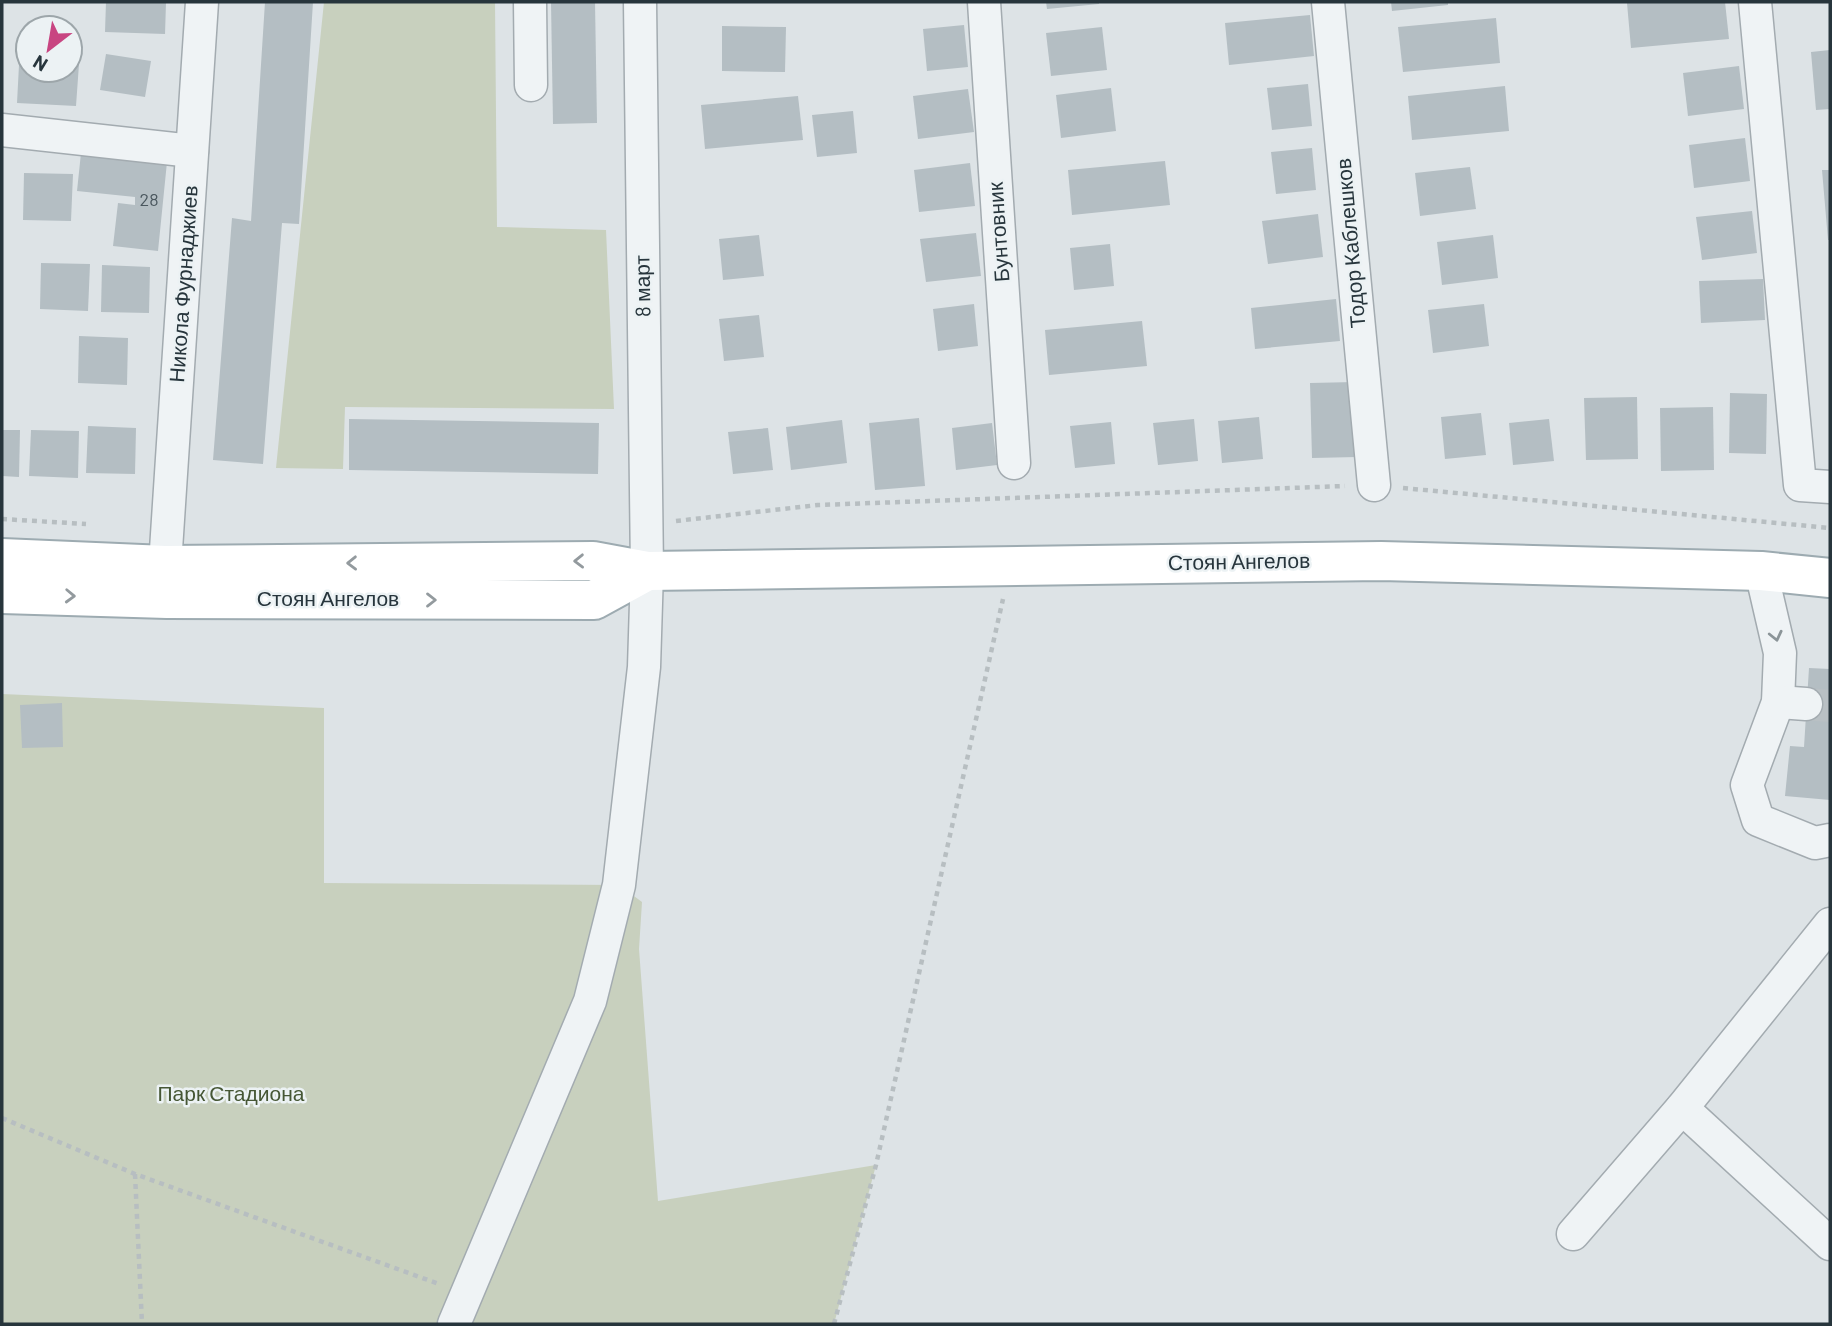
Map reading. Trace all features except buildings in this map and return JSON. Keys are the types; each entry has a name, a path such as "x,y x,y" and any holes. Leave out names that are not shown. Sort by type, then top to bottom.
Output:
{"main road":[{"name":"Стоян Ангелов","path":"2,558 165,565 593,561 647,571 1381,561 1761,571 1830,578"},
{"name":"Стоян Ангелов","path":"2,594 167,599 594,600 647,571"}],"street":[{"name":"Никола Фурнаджиев","path":"165,565 202,2"},
{"path":"530,2 531,85"},
{"name":"8 март","path":"454,1324 590,1001 619,885 644,667 647,571 640,2"},
{"name":"Бунтовник","path":"984,2 1014,463"},
{"name":"Тодор Каблешков","path":"1328,2 1374,485"},
{"path":"1755,2 1800,485 1830,487"},
{"path":"2,130 192,150"},
{"path":"1761,571 1792,703 1747,785 1758,820 1815,843 1830,840"},
{"path":"1573,1234 1682,1108 1830,924"},
{"path":"1682,1108 1830,1244"}],"path":[{"path":"646,524 818,505 1374,485 1830,528"},
{"path":"834,1324 876,1165 1011,564"},
{"path":"2,1118 135,1174 467,1294"},
{"path":"135,1174 142,1324"}],"green space":[{"path":"324,2 495,2 497,227 606,230 614,409 345,407 343,469 276,468"},
{"name":"Парк Стадиона","path":"2,694 324,708 324,883 619,885 642,902 639,949 658,1201 876,1165 834,1324 2,1324"}],"tunnel":[{"path":"1806,704 1830,706"}]}
